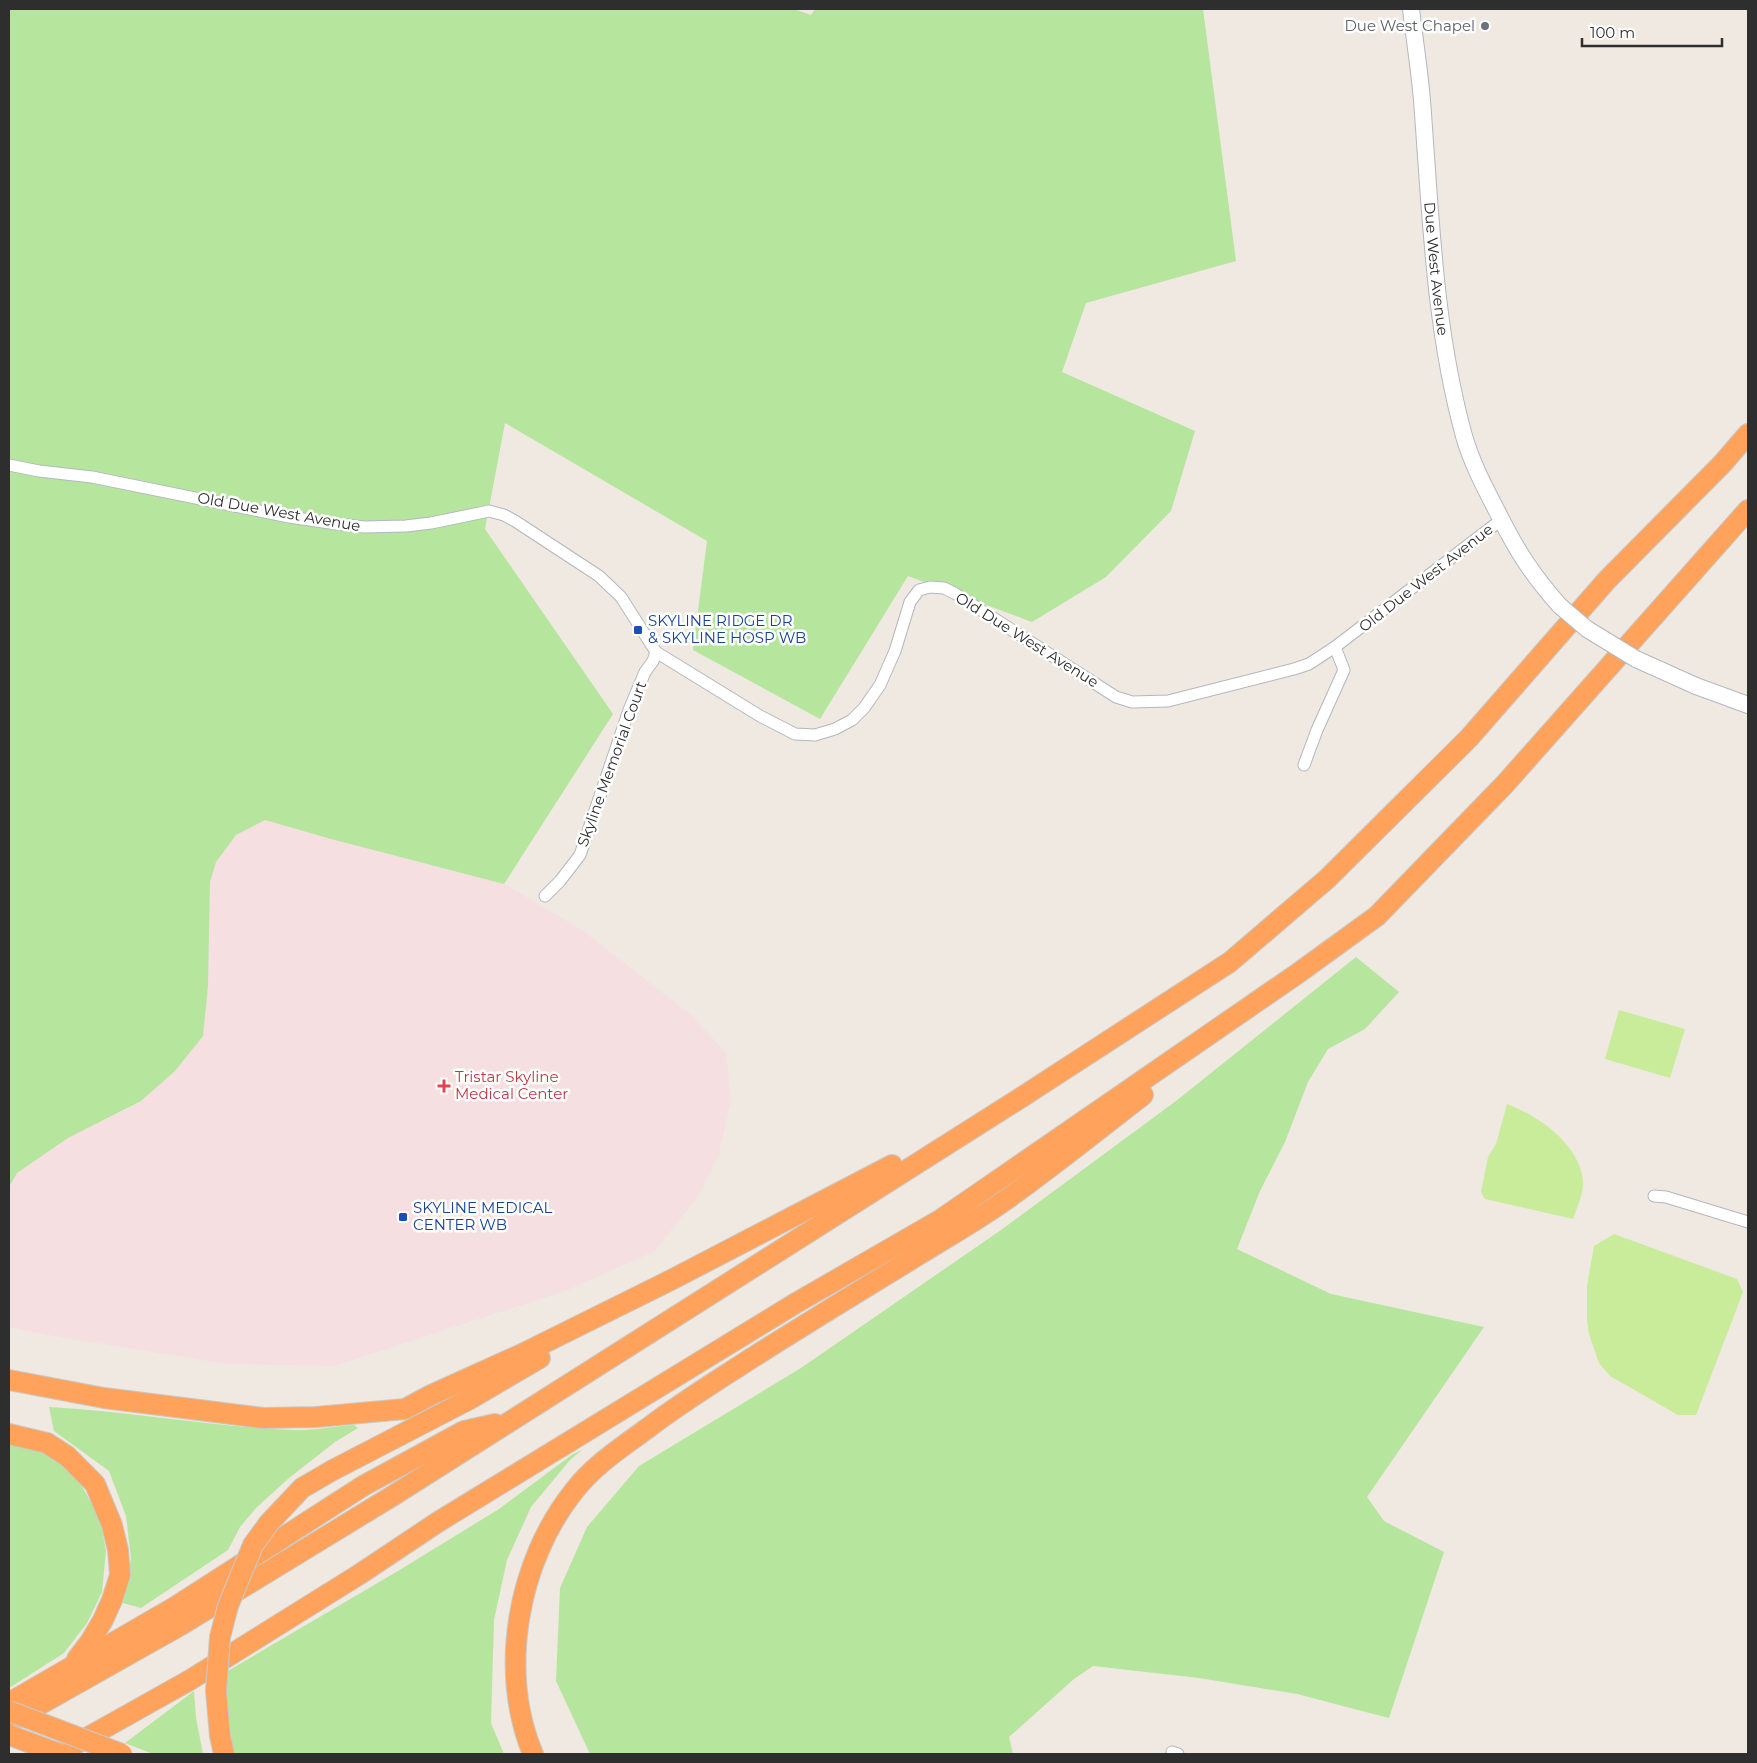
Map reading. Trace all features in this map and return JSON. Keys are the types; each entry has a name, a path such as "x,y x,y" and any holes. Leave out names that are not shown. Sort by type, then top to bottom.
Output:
{"highway":[{"path":"9,1722 181,1625 394,1495 509,1420 1022,1097 1230,962 1327,879 1469,738 1608,580 1748,434"},
{"path":"9,1735 59,1754 190,1680 360,1574 438,1522 796,1303 940,1220 1297,974 1377,916 1437,855 1505,784 1748,510"},
{"path":"533,1754 527,1739 519,1700 517,1672 521,1609 528,1576 543,1539 558,1512 575,1488 612,1454 674,1408 800,1327 1006,1200 1297,974"},
{"path":"9,1380 104,1398 263,1418 316,1417 405,1409 431,1395 524,1353 671,1280 1022,1097"},
{"path":"224,1754 220,1736 216,1691 220,1637 228,1606 253,1545 269,1523 302,1488 470,1399 671,1280"},
{"path":"9,1394 104,1398"},
{"path":"9,1703 175,1607 363,1486 464,1431 509,1420"},
{"path":"9,1434 47,1443 82,1469 95,1484 112,1525 118,1550 120,1575 103,1620 90,1642 76,1660 46,1681"},
{"path":"85,1754 128,1728 190,1680"},
{"path":"9,1711 122,1754"}],"main road":[{"name":"Due West Avenue","path":"1411,9 1423,111 1435,272 1445,350 1464,437 1480,478 1522,558 1542,586 1560,606 1587,629 1636,658 1696,686 1748,705"}],"street":[{"name":"Old Due West Avenue","path":"9,465 39,471 92,477 289,516 355,526 385,527 431,524 489,511 504,515 599,576 621,597 656,652 760,716 795,734 816,735 836,729 852,720 864,708 884,677 895,651 910,602 919,590 930,587 944,588 956,594 1116,696 1132,702 1168,701 1309,664 1335,647 1501,520"},
{"path":"1304,765 1317,730 1344,670 1335,647"},
{"name":"Skyline Memorial Court","path":"545,896 560,881 580,855 629,710 656,652"},
{"path":"1654,1196 1666,1197 1748,1222"}],"shaded area":[{"name":"Tristar Skyline Medical Center","path":"265,820 504,884 582,930 691,1015 726,1053 731,1100 718,1157 697,1197 655,1251 565,1291 334,1366 227,1364 9,1327 9,1187 17,1173 68,1138 142,1101 203,1036 208,986 210,882 216,862 236,835"}],"green space":[{"path":"9,9 794,9 811,15 815,9 1203,9 1236,261 1086,303 1062,372 1195,431 1171,511 1106,577 1032,622 908,576 820,719 693,650 707,541 505,423 485,529 613,714 504,884 265,820 236,835 216,862 210,882 208,986 203,1036 175,1071 141,1101 68,1138 17,1173 9,1187"},
{"path":"1356,957 1399,992 1365,1029 1328,1049 1308,1082 1285,1142 1260,1191 1237,1249 1331,1294 1484,1327 1367,1497 1384,1521 1444,1552 1389,1718 1297,1694 1199,1678 1093,1666 1074,1679 1009,1737 1013,1754 590,1754 556,1681 560,1588 587,1527 639,1466 801,1368 1001,1230 1176,1101"},
{"path":"1619,1010 1685,1029 1670,1078 1605,1059"},
{"path":"1507,1104 1544,1124 1566,1144 1574,1155 1580,1168 1583,1186 1573,1219 1485,1199 1481,1192 1488,1157 1496,1144"},
{"path":"1614,1234 1737,1279 1743,1292 1696,1415 1678,1415 1610,1376 1599,1363 1589,1334 1587,1286 1594,1246"},
{"path":"49,1407 262,1428 301,1430 354,1425 358,1428 335,1442 289,1478 256,1508 240,1527 228,1550 141,1608 123,1603 131,1558 126,1516 109,1471 54,1431"},
{"path":"9,1440 31,1445 58,1459 80,1483 100,1518 106,1551 102,1592 87,1623 64,1653 9,1688"},
{"path":"582,1450 570,1460 531,1507 507,1560 494,1620 491,1723 504,1754 229,1754 221,1675 499,1509 573,1454"},
{"path":"194,1691 196,1718 203,1754 153,1754 125,1743"}],"place":[{"name":"Due West Chapel","path":"1485,26"},
{"name":"SKYLINE RIDGE DR & SKYLINE HOSP WB","path":"638,630"},
{"name":"Tristar Skyline Medical Center","path":"444,1086"},
{"name":"SKYLINE MEDICAL CENTER WB","path":"403,1217"}]}
